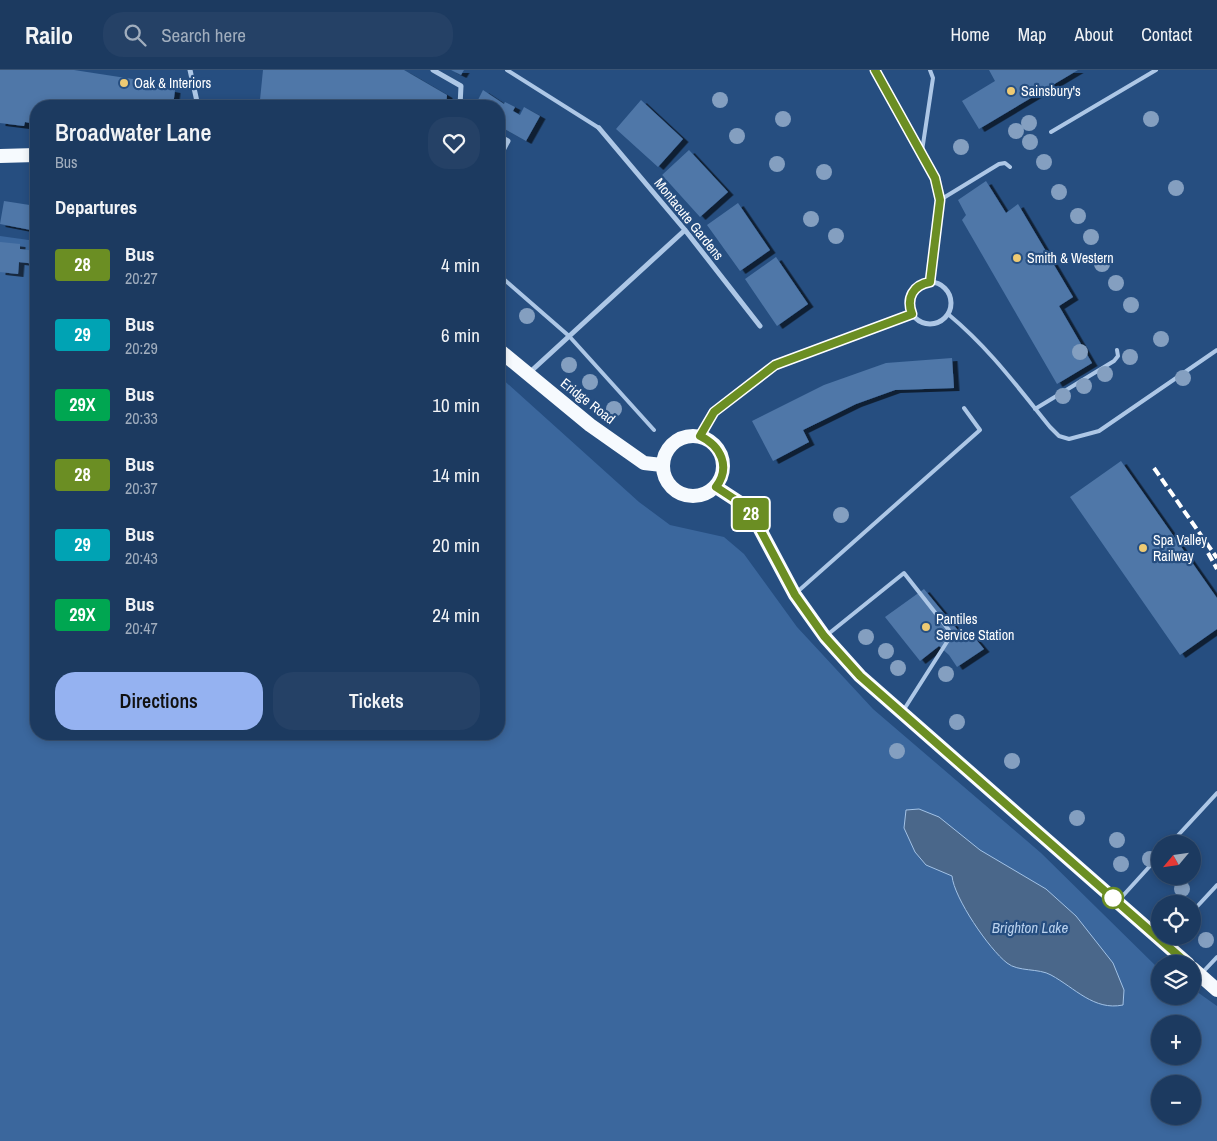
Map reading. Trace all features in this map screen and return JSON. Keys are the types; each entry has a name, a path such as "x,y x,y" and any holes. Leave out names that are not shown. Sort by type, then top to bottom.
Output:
{"highway":[{"path":"0,156 30,155"},
{"name":"Eridge Road","path":"505,355 590,424 644,462 662,465"},
{"path":"688,436 700,436 715,445 723,460 721,479 716,487 698,496 682,494 669,485 664,476 662,465 665,454 678,440 688,436"},
{"path":"716,487 739,502 754,518 795,595 824,636 860,676 1118,902 1151,928"},
{"path":"1171,945 1180,955"},
{"path":"1201,976 1217,990"}],"street":[{"path":"190,70 197,100"},
{"path":"433,70 461,86 460,100"},
{"path":"875,70 922,151 935,178 940,200 930,282"},
{"name":"Montacute Gardens","path":"599,128 685,230 760,326"},
{"path":"528,374 685,230"},
{"path":"930,282 947,290 951,302 948,314 944,320 930,324 922,323 912,314 909,307 912,293 923,283 930,282"},
{"path":"700,436 714,412 775,365 912,314"}],"lane":[{"path":"507,70 599,128"},
{"path":"922,151 933,78 930,70"},
{"path":"1051,132 1156,70"},
{"path":"940,200 999,164 1005,163 1010,167"},
{"path":"505,281 569,336 654,430"},
{"path":"948,314 990,352 1059,436 1069,439 1100,431 1217,350"},
{"path":"1036,409 1114,361 1118,356 1117,350"},
{"path":"795,595 980,430 964,408"},
{"path":"824,636 904,573 952,634 902,713"},
{"path":"1178,835 1217,793"},
{"path":"1118,902 1151,865"},
{"path":"1201,902 1217,885"},
{"path":"1201,969 1217,956"}],"shaded area":[{"path":"0,236 30,240 30,740 505,740 505,381 639,502 670,525 724,537 744,554 797,627 873,709 1041,853 1151,961 1151,1005 1201,1005 1201,995 1217,1006 1217,1141 0,1141"}],"water":[{"name":"Brighton Lake","path":"919,809 939,817 980,850 1046,889 1076,916 1113,963 1124,990 1123,1005 1103,1005 1094,1002 1051,975 1041,971 1017,968 1007,963 991,947 974,923 959,897 952,876 926,865 915,852 904,828 906,810"}],"building":[{"path":"0,70 74,70 152,82 152,86 175,90 174,100 30,100 30,123 25,122 24,126 0,123"},
{"path":"263,70 404,70 447,95 447,100 260,100"},
{"path":"451,70 464,70 461,75"},
{"name":"Sainsbury's","path":"989,70 1078,70 979,129 962,101 995,81"},
{"path":"483,90 498,100 478,100"},
{"path":"641,100 683,139 658,167 616,129"},
{"path":"505,102 515,107 513,111 520,115 524,107 540,116 526,141 505,129"},
{"path":"689,150 728,192 700,217 662,175"},
{"name":"Smith & Western","path":"986,181 1006,213 1018,204 1073,297 1059,306 1092,363 1057,384 962,220 966,215 958,200"},
{"path":"4,201 30,205 30,230 0,224"},
{"path":"738,203 770,250 740,271 707,225"},
{"path":"0,242 20,244 20,249 30,250 30,263 19,262 18,274 0,272"},
{"path":"776,257 808,304 777,326 745,279"},
{"path":"952,358 954,388 895,390 856,404 803,430 809,442 773,461 752,421 824,385 886,363"},
{"name":"Spa Valley Railway","path":"1121,461 1217,598 1217,629 1180,655 1070,497"},
{"path":"924,589 966,640 974,637 984,649 957,667 949,655 939,646 920,661 885,617"}],"railway":[{"path":"1154,468 1217,558"},
{"path":"1208,553 1217,569"}],"bus line":[{"name":"28","path":"875,70 922,151 935,178 940,200 937,238 930,282 923,283 912,293 909,300 912,314 775,365 714,412 700,436 715,445 723,460 721,479 716,487 739,502 754,518 776,563 795,595 824,636 860,676 1178,955"}],"place":[{"name":"Oak & Interiors","path":"124,83"},
{"name":"Sainsbury's","path":"1011,91"},
{"name":"Smith & Western","path":"1017,258"},
{"name":"Spa Valley Railway","path":"1143,548"},
{"name":"Pantiles Service Station","path":"926,627"}]}
